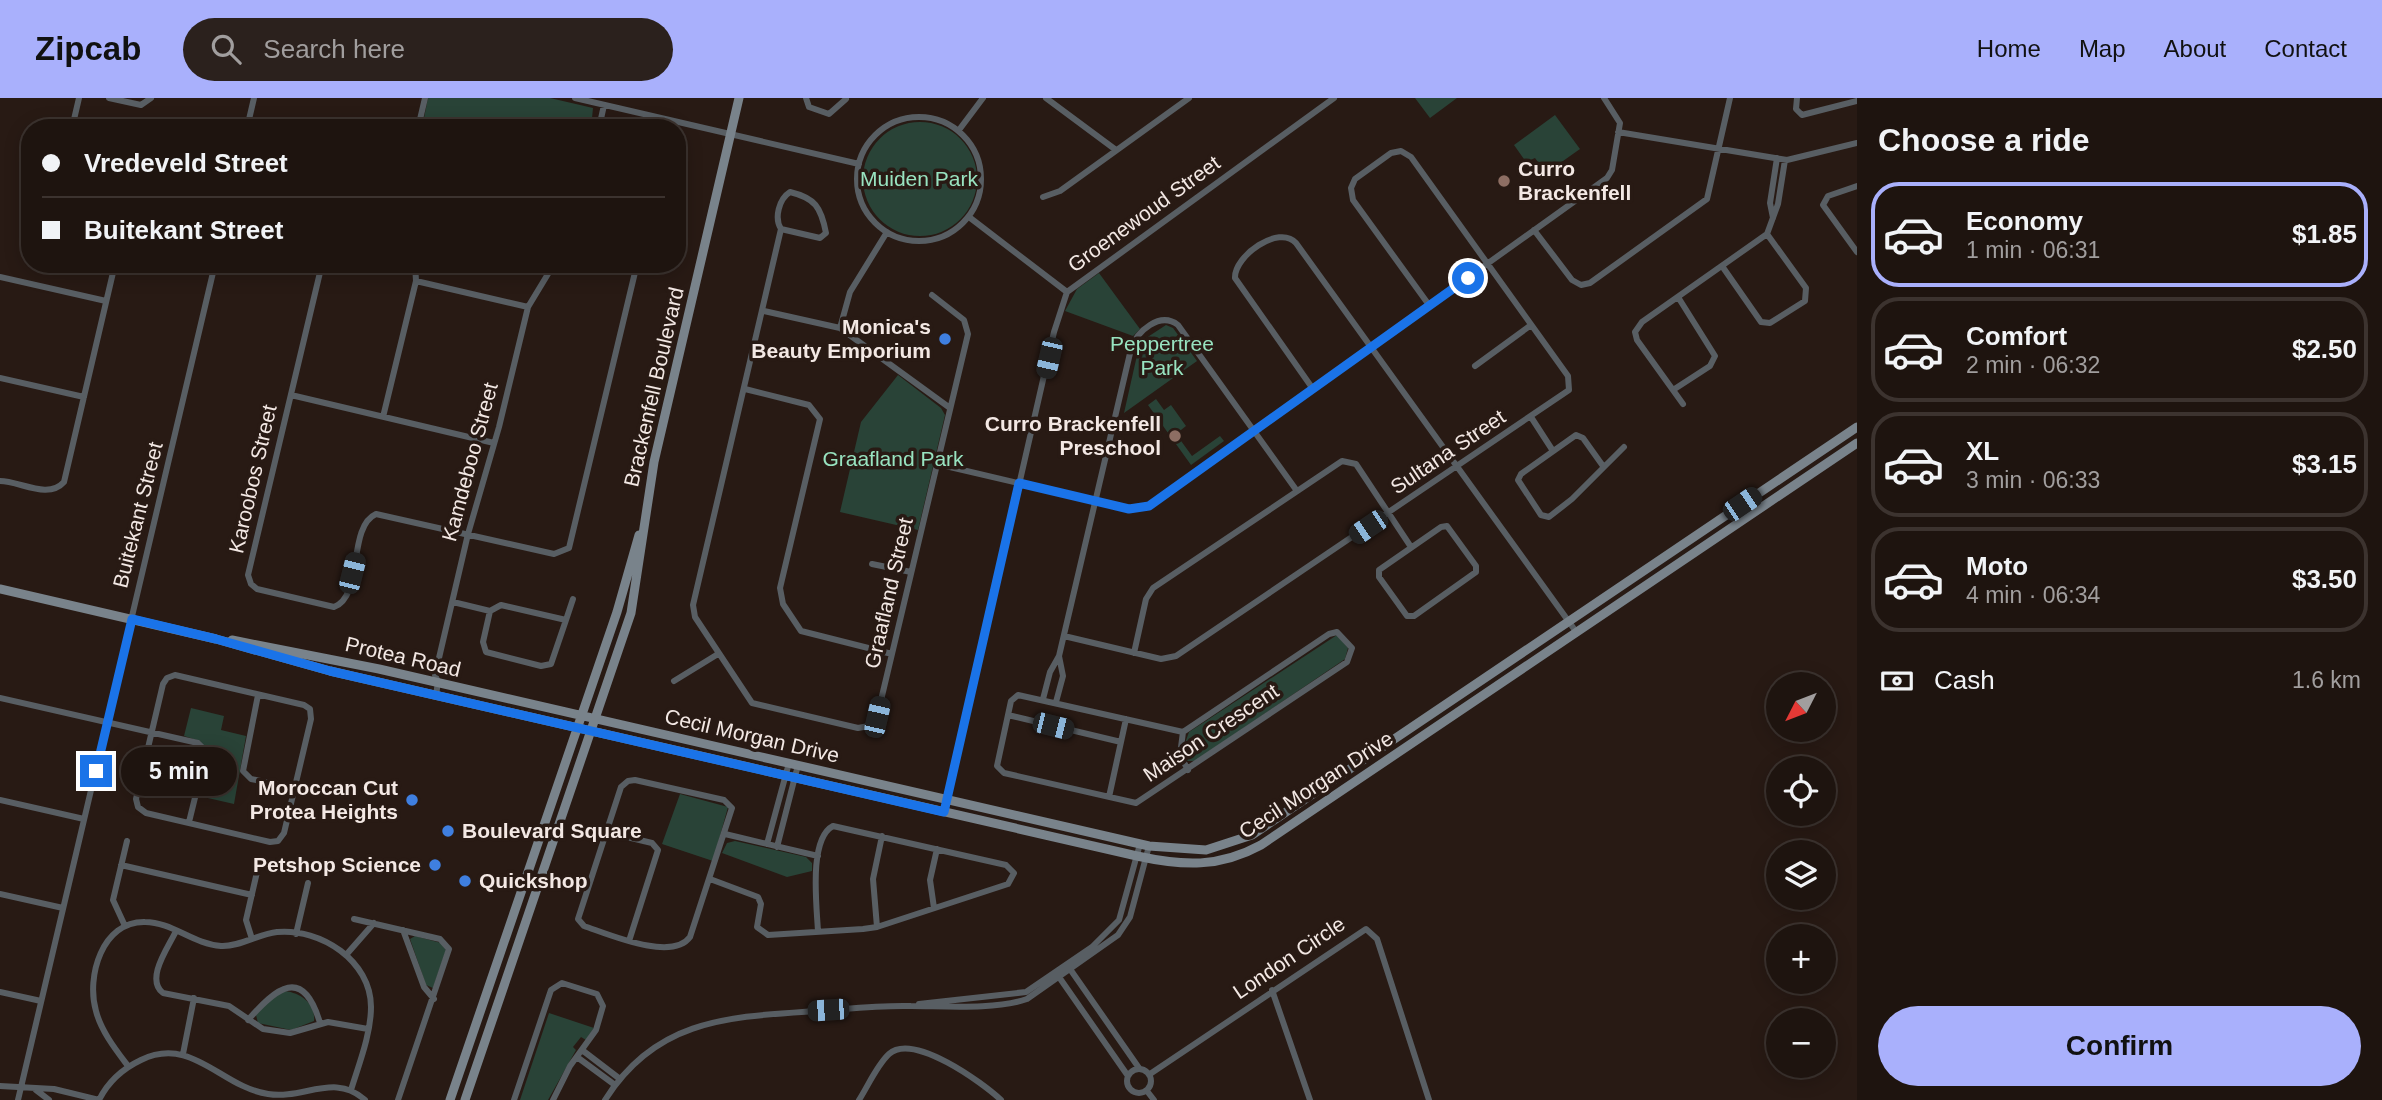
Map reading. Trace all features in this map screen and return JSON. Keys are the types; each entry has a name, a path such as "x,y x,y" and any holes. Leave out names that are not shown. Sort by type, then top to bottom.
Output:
{"street":[{"path":"74,119 79,98"},
{"path":"109,98 141,105 151,98"},
{"path":"249,119 254,98"},
{"path":"420,119 425,98"},
{"path":"575,98 664,119"},
{"name":"Brackenfell Boulevard","path":"465,1100 631,613 657,448 738,98"},
{"path":"806,98 809,107 829,114 846,99"},
{"path":"959,130 983,98"},
{"path":"1046,98 1116,150"},
{"name":"Groenewoud Street","path":"944,812 1054,332 1067,292 1334,98"},
{"path":"937,464 1129,509 1149,506 1607,178 1612,170 1618,117 1604,98"},
{"path":"1534,230 1572,280 1581,285 1590,283 1707,199 1730,98"},
{"path":"1797,98 1796,109 1805,115 1857,101"},
{"path":"1043,197 1060,191 1185,99"},
{"path":"600,119 604,105"},
{"path":"905,118 939,119 959,130 970,142 982,172 977,203 960,227 937,239 911,241 887,232 865,209 859,195 859,164 875,135 905,118"},
{"path":"686,124 859,164"},
{"path":"1618,132 1781,159 1857,143"},
{"name":"Sultana Street","path":"1064,636 1165,659 1176,656 1567,393 1571,383 1411,156 1401,151 1382,160 1355,179 1351,188 1353,200 1429,305"},
{"path":"1683,404 1634,332 1642,323 1767,234 1773,220 1770,203 1781,159"},
{"path":"1857,186 1828,196 1823,205 1857,252"},
{"name":"Graafland Street","path":"781,229 820,238 827,233 815,202 790,192 783,198 777,218 781,229 764,310 693,605 695,617 752,703 861,728 872,724 877,717 968,330 962,318 932,295"},
{"path":"969,217 1067,292"},
{"path":"840,328 847,298 887,232"},
{"path":"1722,266 1761,323 1770,323 1805,301 1806,288 1767,234"},
{"path":"1313,389 1235,278 1240,261 1273,237 1286,236 1293,240 1577,633"},
{"path":"0,481 48,490 61,486 113,273"},
{"name":"Buitekant Street","path":"18,1100 213,273"},
{"name":"Karoobos Street","path":"320,273 248,575 253,587 329,607 340,604 346,597 366,522 376,514 468,534"},
{"path":"383,417 416,281 416,273"},
{"name":"Kamdeboo Street","path":"431,694 468,534 528,307 549,273"},
{"path":"468,534 554,554 566,551 571,545 635,273"},
{"path":"0,276 106,301"},
{"path":"416,281 528,307"},
{"path":"1673,390 1710,366 1715,356 1678,297"},
{"path":"764,310 840,328 943,406 950,408"},
{"path":"1043,699 1059,656 1132,345 1140,334 1161,320 1178,325 1297,491"},
{"path":"1475,366 1531,325"},
{"path":"0,378 84,397"},
{"path":"745,389 809,405 820,419 780,588 783,604 805,633 892,654"},
{"path":"291,395 494,443"},
{"path":"1531,417 1553,451"},
{"name":"Cecil Morgan Drive","path":"596,719 1145,845 1206,850 1252,835 1857,427"},
{"path":"1603,466 1580,435 1574,436 1518,478 1545,517 1551,516 1624,447"},
{"name":"Cecil Morgan Drive","path":"592,730 1142,857 1196,865 1222,861 1250,851 1857,443"},
{"path":"1134,653 1146,599 1153,588 1340,462 1350,461 1411,547"},
{"name":"Brackenfell Boulevard","path":"450,1100 578,728 644,520"},
{"path":"1447,526 1477,569 1474,576 1409,617 1378,572 1381,567 1411,547 1447,526"},
{"path":"872,564 911,572"},
{"name":"Protea Road","path":"0,589 216,639 245,649 431,694 592,730"},
{"path":"491,611 483,644 486,652 544,667 552,662 573,599"},
{"path":"453,602 491,611 501,605 566,620"},
{"name":"Maison Crescent","path":"1337,632 1344,636 1352,648 1352,657 1347,662 1136,803 1001,771 997,761 1011,701 1018,695 1056,702 1183,732 1329,634 1337,632"},
{"name":"Protea Road","path":"216,639 247,642 434,679 596,719"},
{"path":"674,681 718,654"},
{"path":"1056,702 1063,676 1059,656"},
{"path":"170,676 304,705 311,712 284,833 275,842 146,813 136,803 152,733 163,684 170,676"},
{"path":"258,695 243,771 251,779 295,788"},
{"path":"0,698 195,742 204,749 189,822"},
{"path":"1008,715 1121,742"},
{"path":"1109,797 1126,719"},
{"path":"1183,732 1180,755 1188,770"},
{"path":"777,847 794,764"},
{"path":"767,844 776,809 791,776"},
{"path":"631,780 727,802 733,811 725,834 687,942 648,946 584,926 578,919 621,787 631,780"},
{"path":"0,800 84,819"},
{"path":"776,809 786,811"},
{"path":"710,879 758,897 761,904 757,923 762,934 818,932 877,927 1007,884 1014,877 1009,866 833,826 824,834 818,856 818,932"},
{"path":"606,832 652,843 658,850 629,941"},
{"path":"725,834 818,856"},
{"path":"877,927 873,878 882,836"},
{"path":"125,926 113,900 127,841"},
{"path":"605,1100 617,1082 654,1045 704,1023 741,1016 1017,995 1058,975 1112,942 1126,926 1145,845"},
{"path":"934,908 930,880 937,849"},
{"path":"121,865 252,895"},
{"path":"252,939 246,920 257,872"},
{"path":"296,934 308,883"},
{"path":"0,894 63,908"},
{"path":"354,919 440,939 448,946 449,955 398,1100"},
{"path":"128,1066 101,1025 93,994 100,953 111,936 125,926 152,922 206,945 229,946 276,932 296,934 326,942 346,955 360,971 368,989 371,1009 368,1029 351,1090"},
{"path":"346,955 374,923"},
{"name":"London Circle","path":"1150,1074 1364,929 1377,939 1429,1100"},
{"path":"403,930 424,987 434,999"},
{"path":"176,931 156,974 155,983 165,995 229,1006 260,1028 290,1033 320,1023 368,1029"},
{"path":"1069,967 1139,1068 1150,1074 1152,1081 1147,1091"},
{"path":"1058,975 1128,1076 1130,1089 1138,1093 1147,1091"},
{"path":"514,1100 551,990 559,983 597,994 602,1001 596,1030 579,1053 553,1100"},
{"path":"248,1020 270,994 286,988 304,993 315,1007 320,1023"},
{"path":"1272,990 1310,1100"},
{"path":"0,992 41,1001"},
{"path":"183,1054 194,999"},
{"path":"859,1100 889,1054 899,1049 917,1051 942,1060 972,1076 1001,1100"},
{"path":"579,1053 617,1082"},
{"path":"0,1086 54,1089 71,1097 99,1100 128,1066 157,1054 183,1054 212,1066 237,1085 268,1094 288,1095 323,1086 351,1090 365,1100"},
{"path":"1128,1076 1139,1068"},
{"path":"36,1090 49,1100"},
{"path":"1147,1091 1153,1100"}],"green space":[{"path":"428,98 550,98 593,108 592,119 424,119"},
{"path":"1415,98 1457,98 1430,118"},
{"path":"1555,115 1580,149 1546,173 1535,158 1526,162 1514,145"},
{"name":"Muiden Park","path":"920,122 942,126 961,138 973,157 977,179 973,201 961,220 942,232 920,236 898,232 879,220 867,201 863,179 867,157 879,138 898,126"},
{"path":"1099,273 1140,329 1133,336 1065,311 1077,289"},
{"name":"Peppertree Park","path":"1166,325 1173,328 1197,361 1124,413 1140,342"},
{"name":"Graafland Park","path":"898,375 941,408 945,415 918,530 840,512 861,422"},
{"path":"1156,399 1164,410 1171,405 1186,426 1176,434 1192,456 1220,436 1224,441 1191,465 1148,405"},
{"path":"1337,635 1348,648 1345,659 1195,761 1187,761 1183,749 1189,732"},
{"path":"191,708 224,716 221,730 246,736 234,804 199,796 207,750 200,741 184,736"},
{"path":"680,794 728,807 713,861 662,844"},
{"path":"735,841 806,857 812,863 812,871 787,877 722,853 727,843"},
{"path":"415,936 441,943 446,950 433,988 426,985 410,939"},
{"path":"285,991 306,1000 313,1009 314,1021 291,1030 258,1023 256,1015 272,997"},
{"path":"549,1013 594,1028 586,1040 581,1037 573,1047 576,1050 548,1100 520,1100"}],"place":[{"name":"Curro Brackenfell","path":"1504,181"},
{"name":"Monica's Beauty Emporium","path":"945,339"},
{"name":"Curro Brackenfell Preschool","path":"1175,436"},
{"name":"Moroccan Cut Protea Heights","path":"412,800"},
{"name":"Boulevard Square","path":"448,831"},
{"name":"Petshop Science","path":"435,865"},
{"name":"Quickshop","path":"465,881"}],"route":[{"path":"96,771 132,619 330,671 944,812 1019,483 1129,509 1149,506 1468,278"}]}
